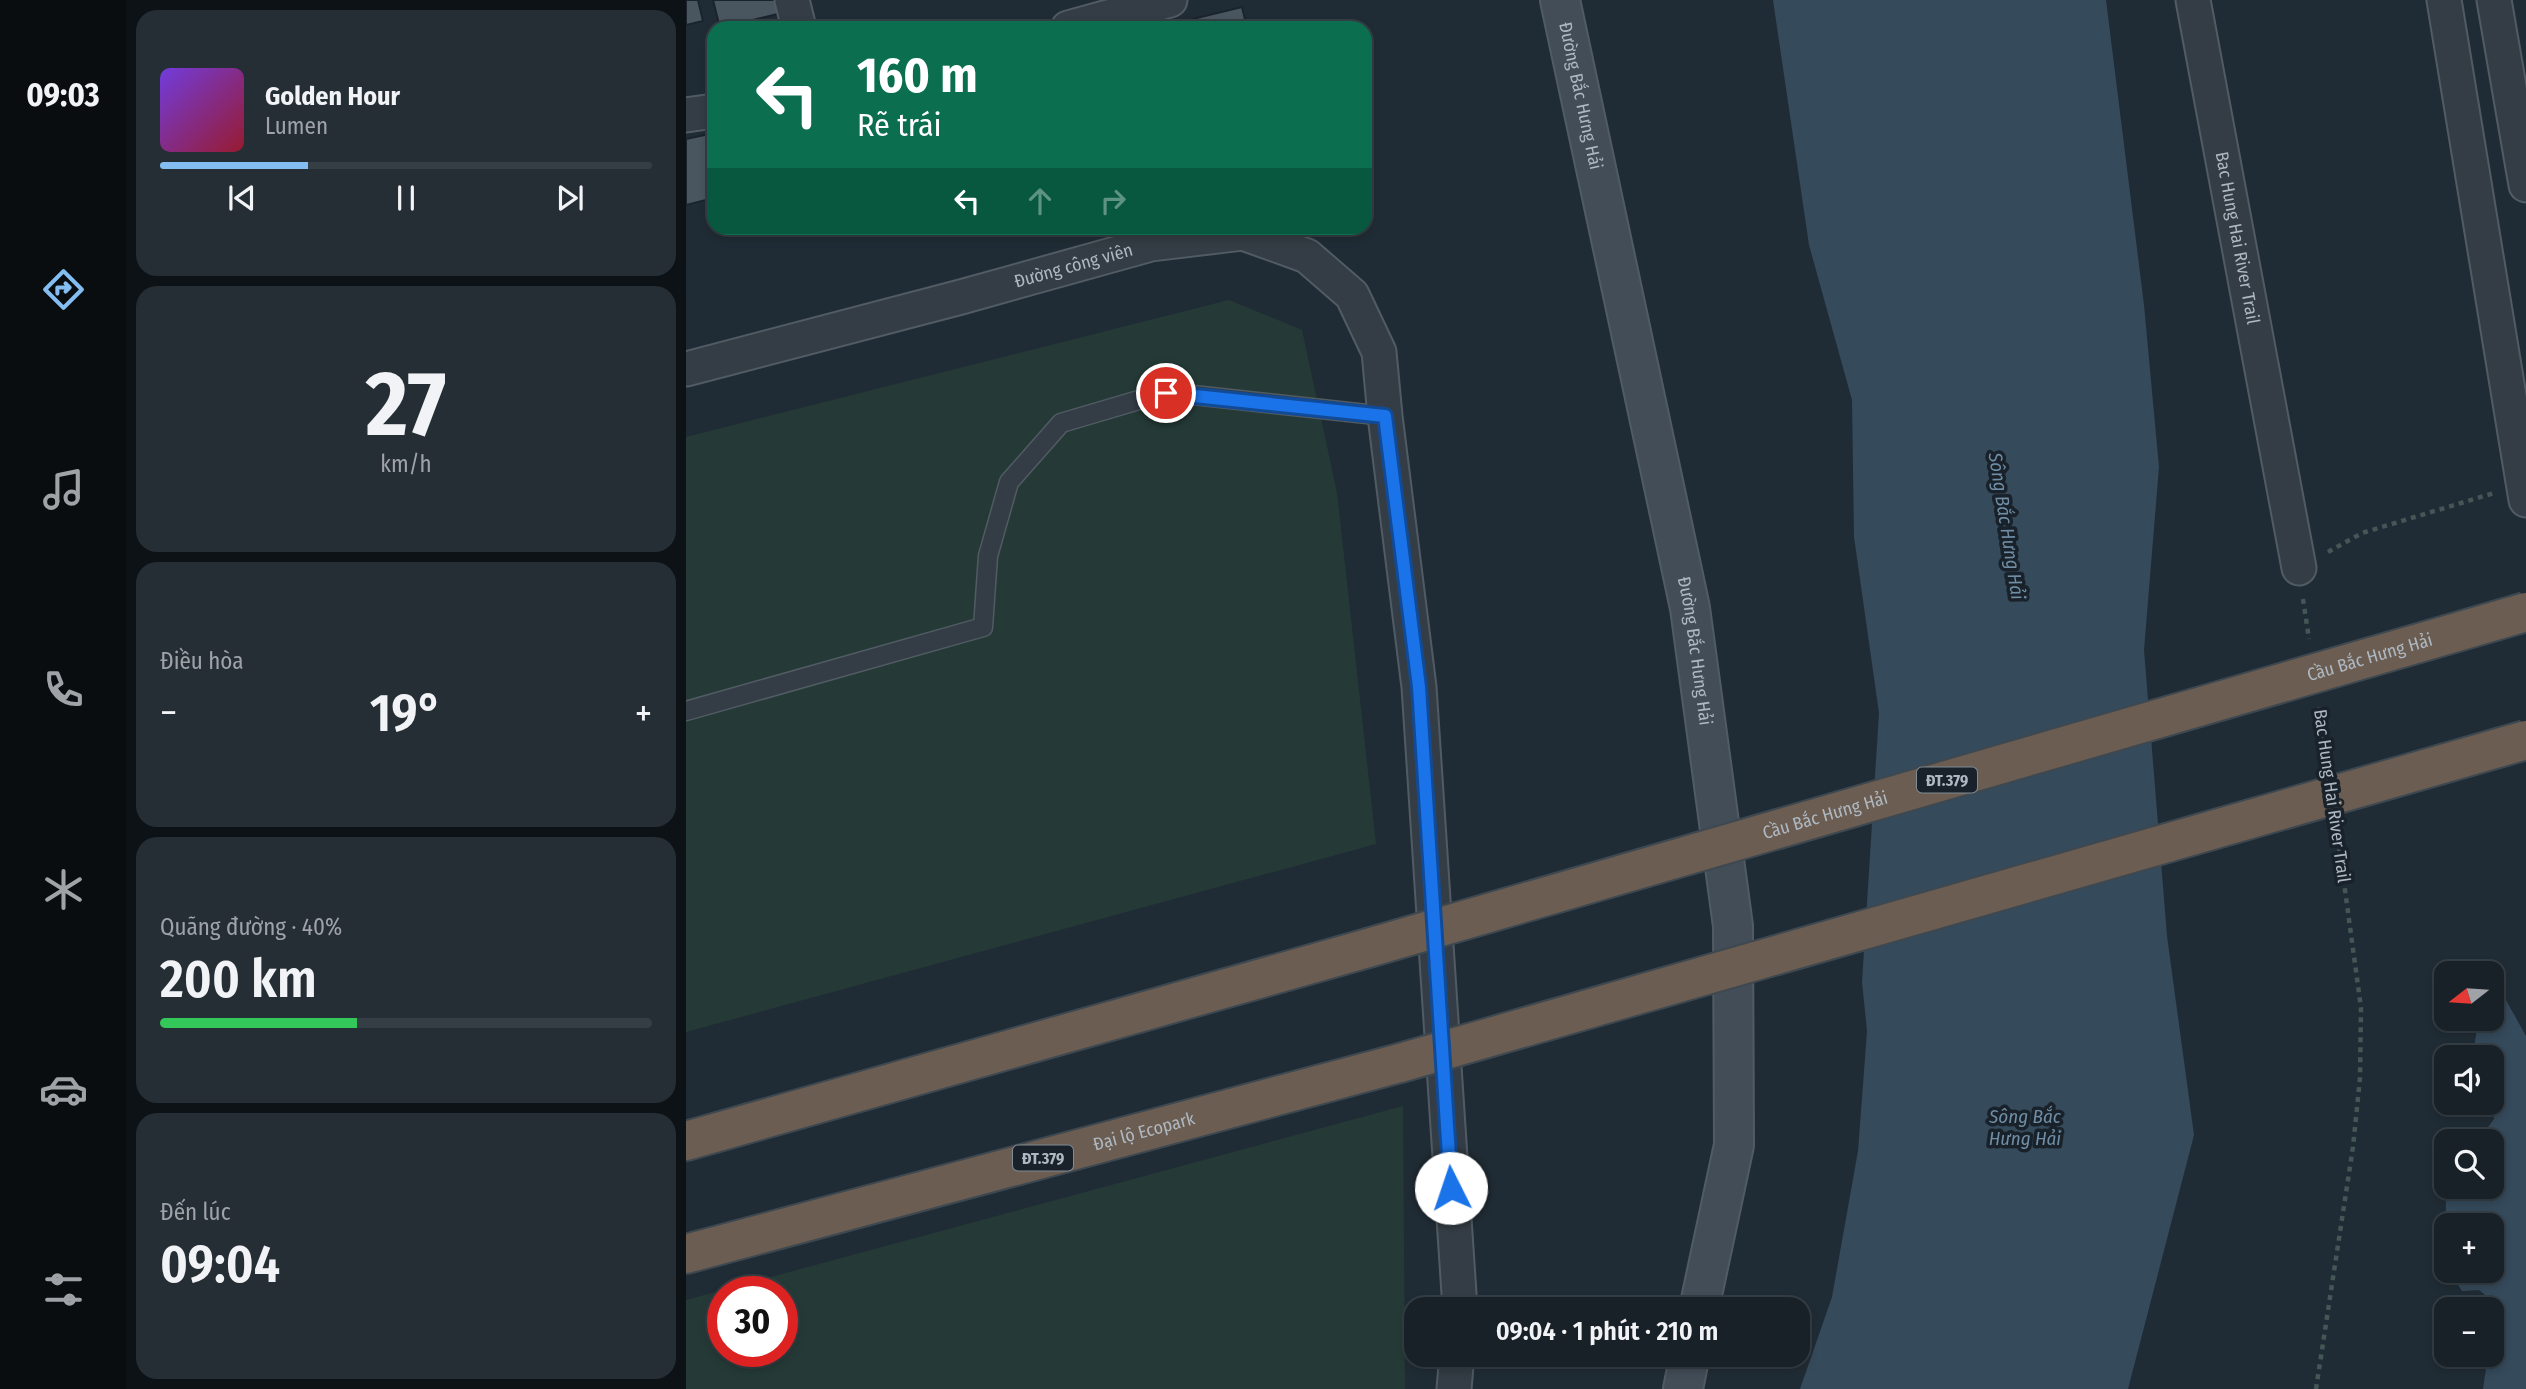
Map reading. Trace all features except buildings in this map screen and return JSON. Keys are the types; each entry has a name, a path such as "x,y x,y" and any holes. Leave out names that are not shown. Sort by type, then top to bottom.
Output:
{"highway":[{"name":"Cầu Bắc Hưng Hải","path":"686,1141 1368,948 2526,612"},
{"name":"Đại lộ Ecopark","path":"686,1254 1400,1063 2526,740"}],"street":[{"path":"792,0 797,21"},
{"path":"1094,21 1170,0"},
{"name":"Đường Bắc Hưng Hải","path":"1560,0 1690,608 1733,926 1734,1145 1702,1297"},
{"name":"Bac Hung Hai River Trail","path":"2193,0 2299,568"},
{"path":"2444,0 2525,489"},
{"path":"2494,0 2526,185"},
{"path":"686,115 707,112"},
{"name":"Đường công viên","path":"686,369 1152,244 1226,235"},
{"name":"Đường công viên","path":"1249,235 1307,256 1352,295 1379,352 1419,687 1459,1297"},
{"path":"1454,1389 1456,1367"},
{"path":"1683,1389 1687,1367"}],"lane":[{"path":"686,711 983,627 988,555 1009,482 1061,423 1166,393 1385,416"}],"path":[{"path":"2311,652 2299,568 2362,533 2525,489"},
{"name":"Bac Hung Hai River Trail","path":"2318,703 2327,767"},
{"name":"Bac Hung Hai River Trail","path":"2316,1389 2351,1160 2360,1078 2361,1008 2335,819"}],"green space":[{"path":"1229,300 1302,330 1337,493 1376,844 686,1032 686,437"},
{"path":"1403,1106 1405,1389 686,1389 686,1300 707,1294 707,1367 798,1367 798,1276 775,1276"}],"water":[{"name":"Sông Bắc Hưng Hải","path":"1773,0 2106,0 2144,305 2159,467 2144,650 2167,936 2194,1135 2128,1389 1800,1389 1808,1367 1810,1367 1832,1297 1858,1151 1867,1031 1862,982 1879,713 1854,537 1852,400 1809,245"},
{"path":"2504,997 2526,1036 2526,1389 2483,1389 2486,1367 2504,1367 2504,1297 2488,1297 2479,1290 2462,1291 2457,1283 2504,1283 2504,1213 2446,1213 2446,1199 2504,1199 2504,1129 2487,1129 2494,1115 2504,1115 2504,1045 2475,1045 2477,1031 2504,1031"}],"route":[{"path":"1166,393 1385,416 1419,687 1451,1188"}]}
